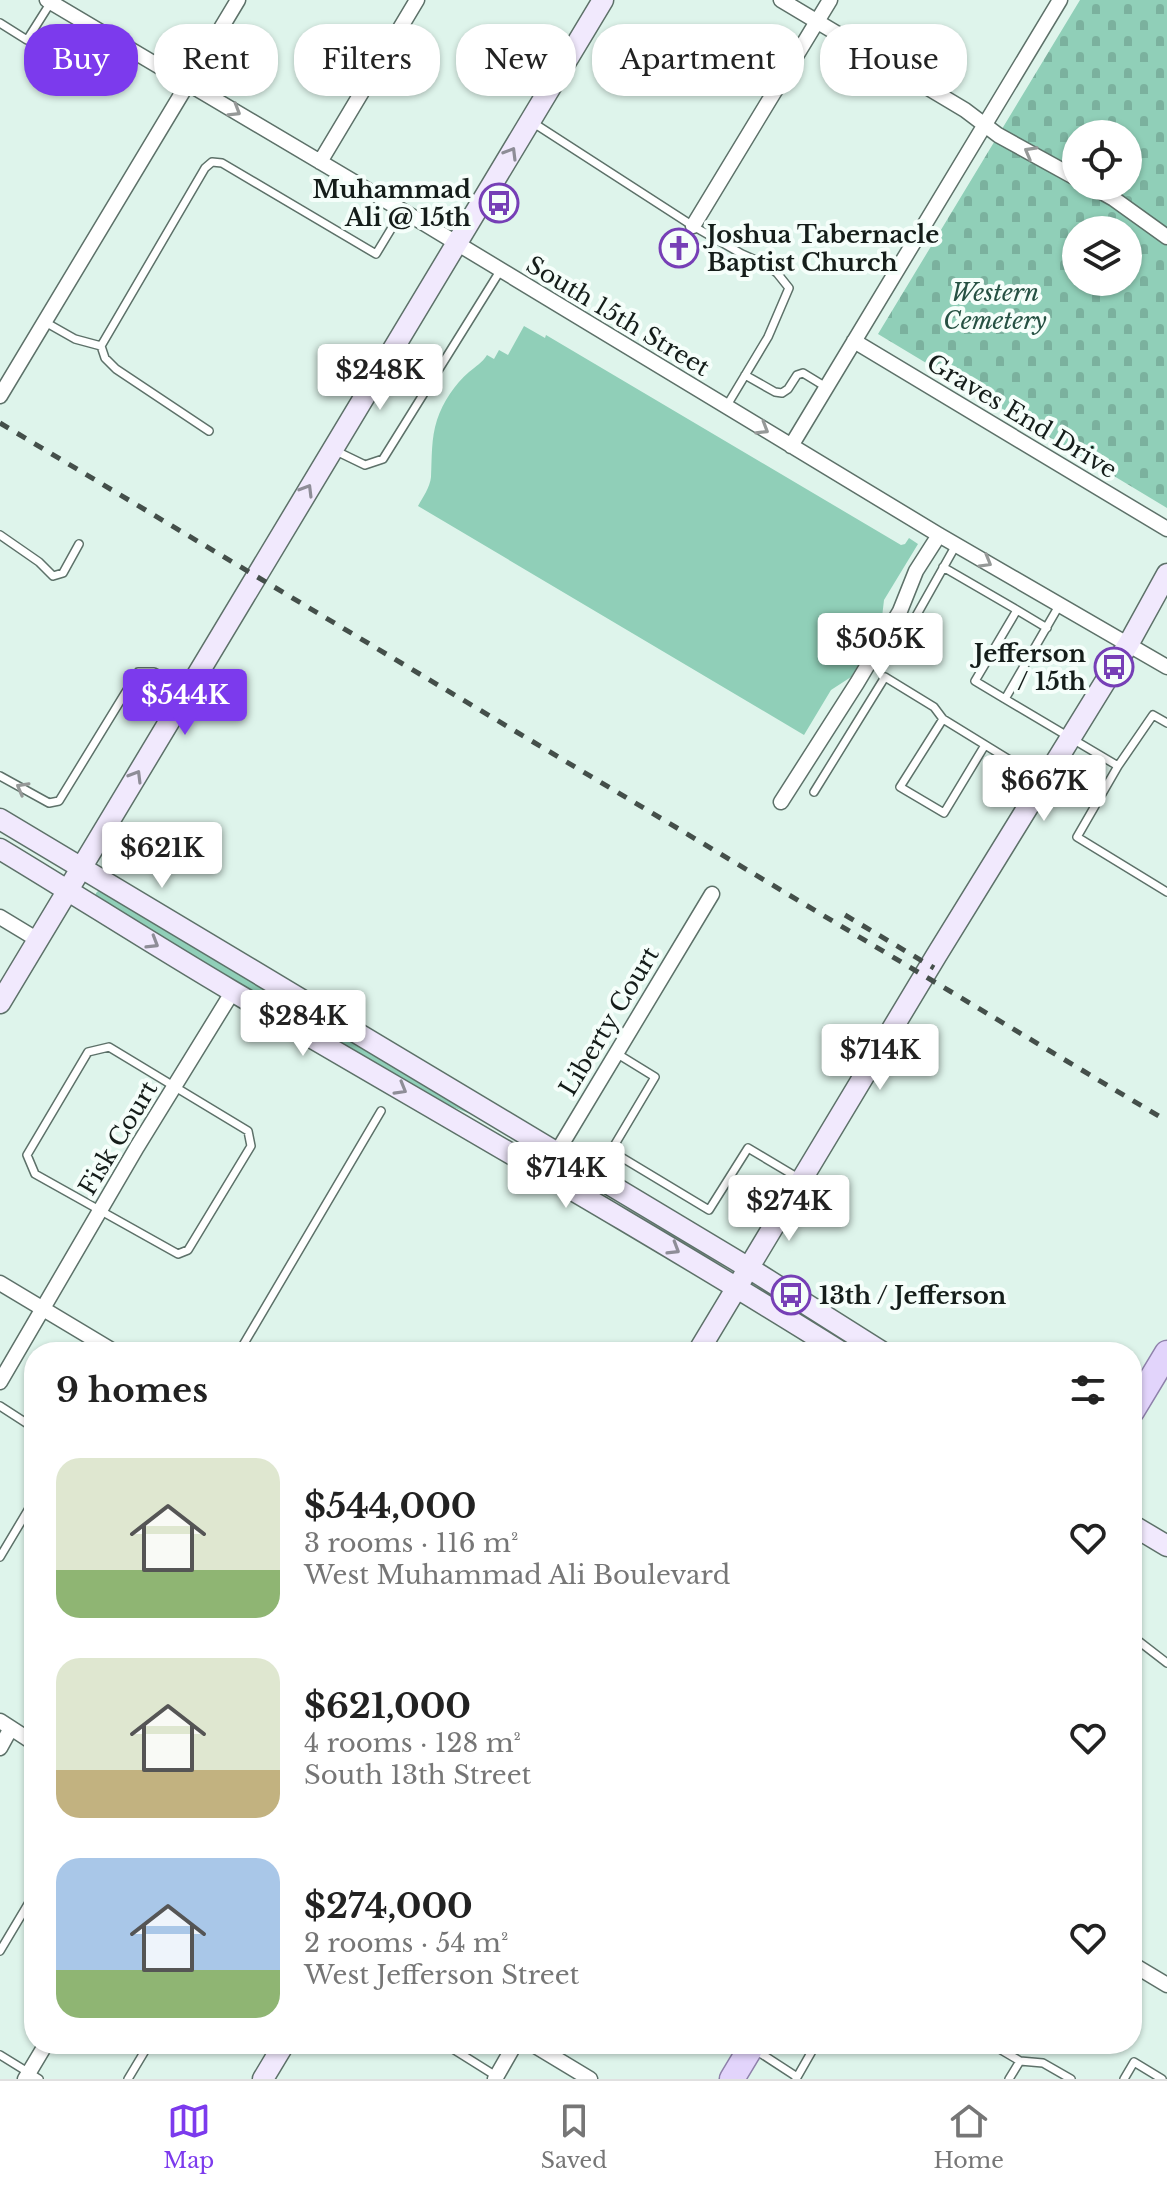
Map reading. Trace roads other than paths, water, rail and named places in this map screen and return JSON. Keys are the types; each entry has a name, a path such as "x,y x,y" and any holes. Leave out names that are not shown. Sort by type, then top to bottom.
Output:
{"main road":[{"path":"1142,1394 1167,1353"},
{"path":"732,2079 742,2054"}],"street":[{"path":"224,24 238,0"},
{"path":"320,162 417,0"},
{"path":"0,1003 603,0"},
{"path":"781,0 965,110 998,135 1062,170"},
{"path":"693,226 830,0"},
{"path":"791,446 1060,0"},
{"name":"South 15th Street","path":"49,1 154,63"},
{"path":"0,396 180,96"},
{"name":"South 15th Street","path":"210,96 939,535 1167,667"},
{"path":"1115,200 1167,237"},
{"name":"Graves End Drive","path":"854,341 1167,529"},
{"path":"781,802 900,611 916,571 939,535"},
{"path":"710,1342 737,1287 1129,643 1167,574"},
{"path":"0,819 749,1268 866,1342"},
{"path":"0,849 825,1342"},
{"name":"Liberty Court","path":"545,1172 712,894"},
{"path":"0,917 38,940"},
{"name":"Fisk Court","path":"0,1382 233,991"},
{"path":"0,1283 98,1342"},
{"path":"1142,1531 1167,1546"},
{"path":"0,1748 6,1725 24,1734"},
{"path":"1142,1970 1167,1985"},
{"path":"31,2077 41,2054"},
{"path":"263,2079 278,2054"},
{"path":"496,2078 509,2054"},
{"path":"549,2054 590,2079"}],"lane":[{"path":"0,23 27,40 49,1"},
{"path":"530,121 693,226 767,265 789,288 768,337 726,407"},
{"path":"209,431 116,369 105,358 101,346 205,168 212,162 222,163 376,254 402,211"},
{"path":"332,449 365,465 383,459 500,271"},
{"path":"45,322 75,339 101,346"},
{"path":"745,375 775,392 782,393 788,389 797,375 803,373 826,387"},
{"path":"0,535 39,562 53,576 63,573 79,544"},
{"path":"893,657 956,545"},
{"path":"943,567 1047,628"},
{"path":"1005,699 1060,604"},
{"path":"1017,610 975,681 1118,766"},
{"path":"0,776 49,803 59,801 138,672 154,672 188,690"},
{"path":"814,792 885,677 934,707 943,719 1044,781"},
{"path":"1167,723 1153,715 1118,766 1077,837 1167,892"},
{"path":"943,719 900,787 944,813 985,745"},
{"path":"109,1047 174,1087 248,1131 251,1146 188,1250 178,1254 35,1174 27,1155 88,1052 109,1047"},
{"path":"616,1053 655,1077 611,1151 709,1210 748,1148 802,1180"},
{"path":"245,1342 381,1111"},
{"path":"0,1406 24,1422"},
{"path":"0,1557 24,1517"},
{"path":"1142,1644 1167,1663"},
{"path":"0,1951 24,1911"},
{"path":"128,2079 143,2054"},
{"path":"460,2054 496,2078"},
{"path":"760,2054 796,2078 810,2054"},
{"path":"1008,2054 1020,2061 1043,2063 1071,2079"},
{"path":"0,2055 31,2077"},
{"path":"1009,2079 1020,2061"},
{"path":"1124,2079 1134,2062 1162,2079"}],"railway":[{"path":"0,423 1167,1121"},
{"path":"845,915 934,968"}],"place":[{"name":"Muhammad Ali @ 15th","path":"499,203"},
{"name":"Joshua Tabernacle Baptist Church","path":"679,248"},
{"name":"Jefferson / 15th","path":"1114,667"},
{"name":"13th / Jefferson","path":"791,1295"}],"park label":[{"name":"Western Cemetery","path":"995,306"}]}
